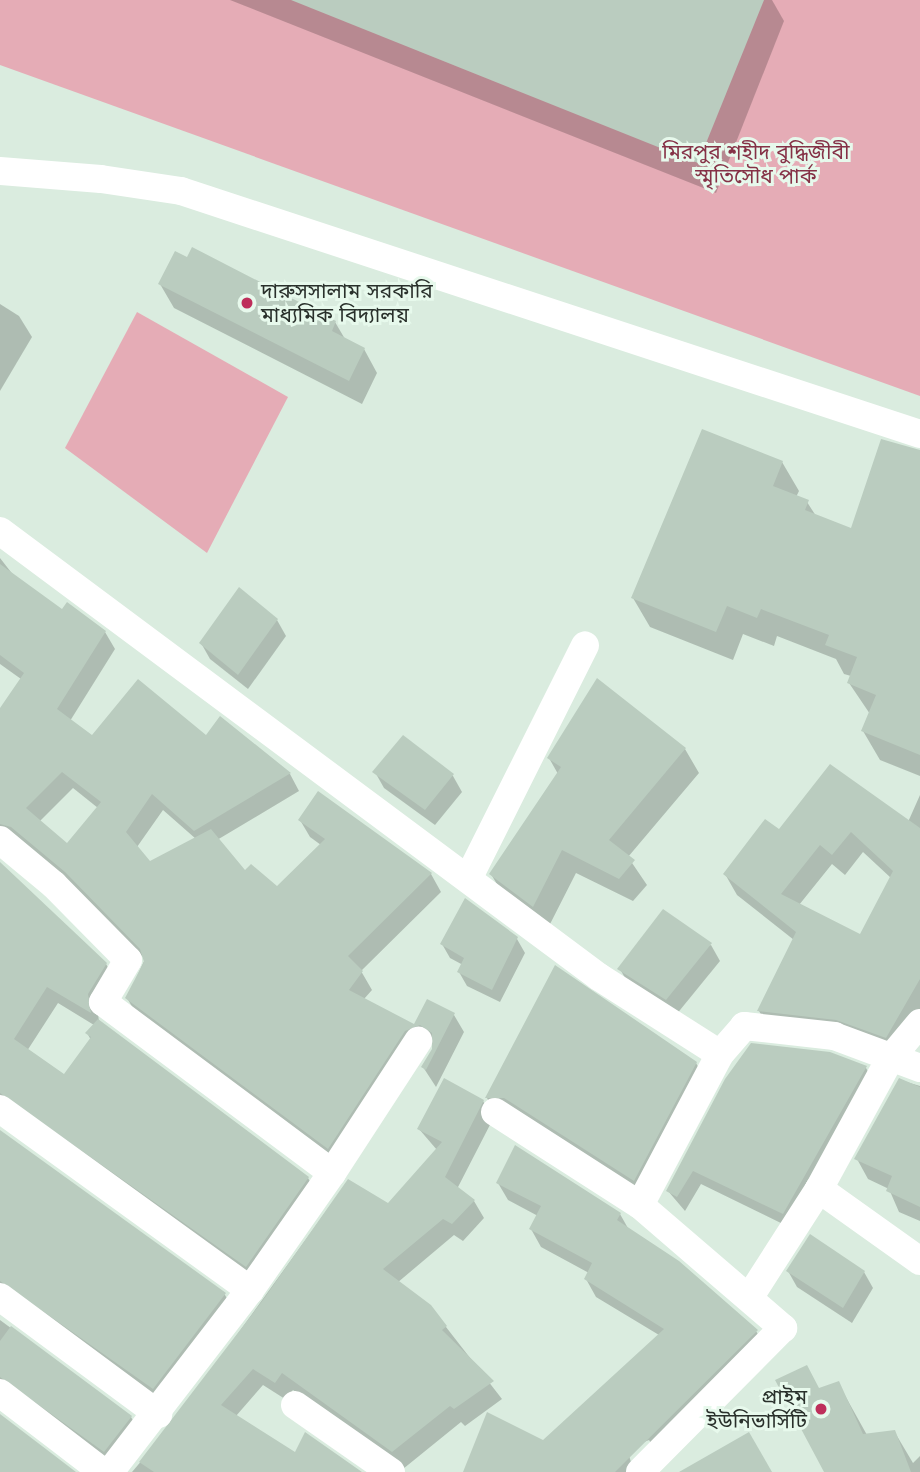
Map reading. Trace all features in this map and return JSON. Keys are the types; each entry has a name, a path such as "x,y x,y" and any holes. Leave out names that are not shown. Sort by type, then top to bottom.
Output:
{"street":[{"path":"0,171 101,179 181,191 920,434"},
{"path":"0,531 211,685 323,774 469,877 599,977 720,1054"},
{"path":"469,877 585,645"},
{"path":"0,840 54,885 128,960 103,1002 332,1173"},
{"path":"749,1298 819,1189 890,1059 920,1023"},
{"path":"639,1205 720,1054 744,1026 834,1037 920,1068"},
{"path":"0,1393 115,1470 250,1290 332,1173 418,1041"},
{"path":"0,1109 250,1290"},
{"path":"495,1112 639,1205 783,1328 640,1472"},
{"path":"819,1189 920,1261"},
{"path":"0,1297 158,1414"},
{"path":"295,1405 391,1472"}],"green space":[{"name":"মিরপুর শহীদ বুদ্ধিজীবী স্মৃতিসৌধ পার্ক","path":"0,0 920,0 920,396 0,65"},
{"path":"137,312 288,397 207,553 65,448"}],"building":[{"path":"291,0 764,0 698,163"},
{"name":"দারুসসালাম সরকারি মাধ্যমিক বিদ্যালয়","path":"192,247 336,321 332,331 365,348 349,381 158,284 175,251 187,257"},
{"path":"702,429 783,461 773,486 809,500 805,510 851,528 881,439 920,450 920,755 861,731 876,695 847,683 857,657 825,645 829,635 761,609 757,618 727,606 716,632 631,598"},
{"path":"0,564 62,609 67,602 106,631 57,709 92,735 138,679 206,735 220,716 291,773 194,831 152,794 126,832 150,861 211,829 245,870 251,864 277,886 325,839 298,820 318,791 432,873 348,956 363,971 349,990 414,1024 427,999 455,1013 426,1070 421,1067 432,1049 432,1033 420,1025 405,1031 328,1149 125,998 144,962 140,949 65,872 11,827 0,824 0,708 24,673 0,655","holes":["62,772 101,802 67,843 26,808"]},
{"path":"239,587 278,619 238,675 199,643"},
{"path":"597,678 686,748 609,840 635,860 619,879 562,850 533,907 489,874 561,767 547,758"},
{"path":"403,735 454,774 425,810 372,772"},
{"path":"830,764 920,828 920,979 886,1038 836,1020 757,1011 796,932 723,874 765,819 779,829","holes":["851,832 893,871 860,934 781,894 820,845 832,855"]},
{"path":"0,862 107,963 88,994 91,1013 47,987 14,1039 64,1074 91,1037 85,1033 98,1019 309,1177 246,1267 0,1093"},
{"path":"465,898 518,937 492,990 457,972 464,958 440,944"},
{"path":"663,909 712,943 666,1000 617,969"},
{"path":"555,965 697,1062 634,1181 504,1098 485,1098"},
{"path":"751,1043 830,1052 867,1066 783,1214 693,1171 677,1197 666,1191 725,1079"},
{"path":"444,1078 484,1100 445,1177 475,1200 452,1224 443,1219 383,1269 431,1305 447,1326 442,1330 494,1381 454,1409 450,1406 392,1452 282,1373 275,1383 253,1369 221,1405 295,1452 305,1432 362,1472 154,1472 139,1462 263,1300 348,1179 388,1203 442,1142 417,1129"},
{"path":"899,1078 920,1087 920,1207 886,1191 892,1176 854,1159"},
{"path":"0,1130 226,1293 153,1389 0,1281"},
{"path":"515,1145 621,1213 617,1220 679,1261 758,1330 615,1472 463,1472 487,1412 543,1440 664,1329 584,1279 592,1263 529,1229 541,1206 496,1183"},
{"path":"810,1234 865,1271 843,1308 786,1271"},
{"path":"11,1326 132,1416 104,1452 0,1377 0,1341"},
{"name":"প্রাইম ইউনিভার্সিটি","path":"807,1365 819,1388 839,1381 863,1434 895,1430 911,1472 824,1472 775,1380"},
{"path":"0,1414 76,1472 0,1472"},
{"path":"749,1432 772,1472 679,1472"}],"place":[{"name":"দারুসসালাম সরকারি মাধ্যমিক বিদ্যালয়","path":"247,303"},
{"name":"প্রাইম ইউনিভার্সিটি","path":"821,1409"}]}
